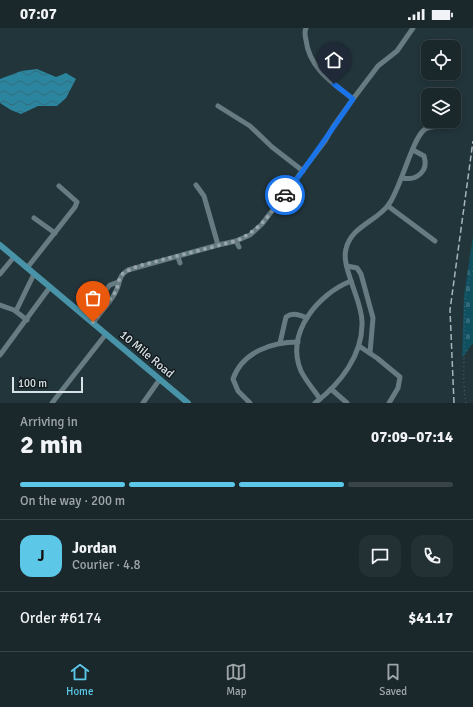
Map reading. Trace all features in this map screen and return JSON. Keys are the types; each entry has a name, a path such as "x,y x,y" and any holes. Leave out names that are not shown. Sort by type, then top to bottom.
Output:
{"main road":[{"name":"10 Mile Road","path":"0,245 188,403"}],"street":[{"path":"306,28 307,49 316,67 353,99"},
{"path":"93,322 117,290 118,282 123,273 128,270 236,241 250,235 262,224 325,142 332,127 378,66 397,51 413,28"},
{"path":"218,106 250,126 272,147 303,171"},
{"path":"316,403 346,372 359,346 362,321 347,266 345,250 348,242 360,228 388,206 397,192 413,150 424,130 430,128"},
{"path":"402,178 410,180 416,178 424,168 426,162 424,156 413,150"},
{"path":"196,185 204,196 218,245"},
{"path":"27,268 77,202 59,186"},
{"path":"388,206 434,241"},
{"path":"34,218 55,233"},
{"path":"236,241 239,247"},
{"path":"0,274 14,257"},
{"path":"178,257 180,263"},
{"path":"347,266 358,268 371,311 373,325 370,353"},
{"path":"16,311 34,274"},
{"path":"320,399 301,371 297,353 298,342 307,318 321,300 333,290 351,281"},
{"path":"84,316 110,285 118,282"},
{"path":"0,355 50,287"},
{"path":"0,305 16,311 27,320"},
{"path":"280,343 286,317 290,314 297,314 307,318"},
{"path":"52,403 106,334"},
{"path":"250,403 235,387 233,379 235,373 248,357 256,352 280,343 298,342"},
{"path":"359,346 400,377 398,388 389,403"},
{"path":"142,403 160,379"},
{"path":"331,389 347,403"}],"path":[{"path":"466,403 464,386 465,300 469,279 473,270"}],"green space":[{"path":"473,236 473,343 462,358 464,296"}],"water":[{"path":"37,69 56,77 66,73 76,79 66,98 57,106 38,106 21,114 0,103 0,79 21,71"}],"railway":[{"path":"454,403 450,310 473,141"}],"way so far":[{"path":"93,322 117,290 118,282 123,273 138,266 236,241 250,235 262,224 285,195"}],"route":[{"path":"285,195 325,142 332,127 353,99 334,84"}]}
